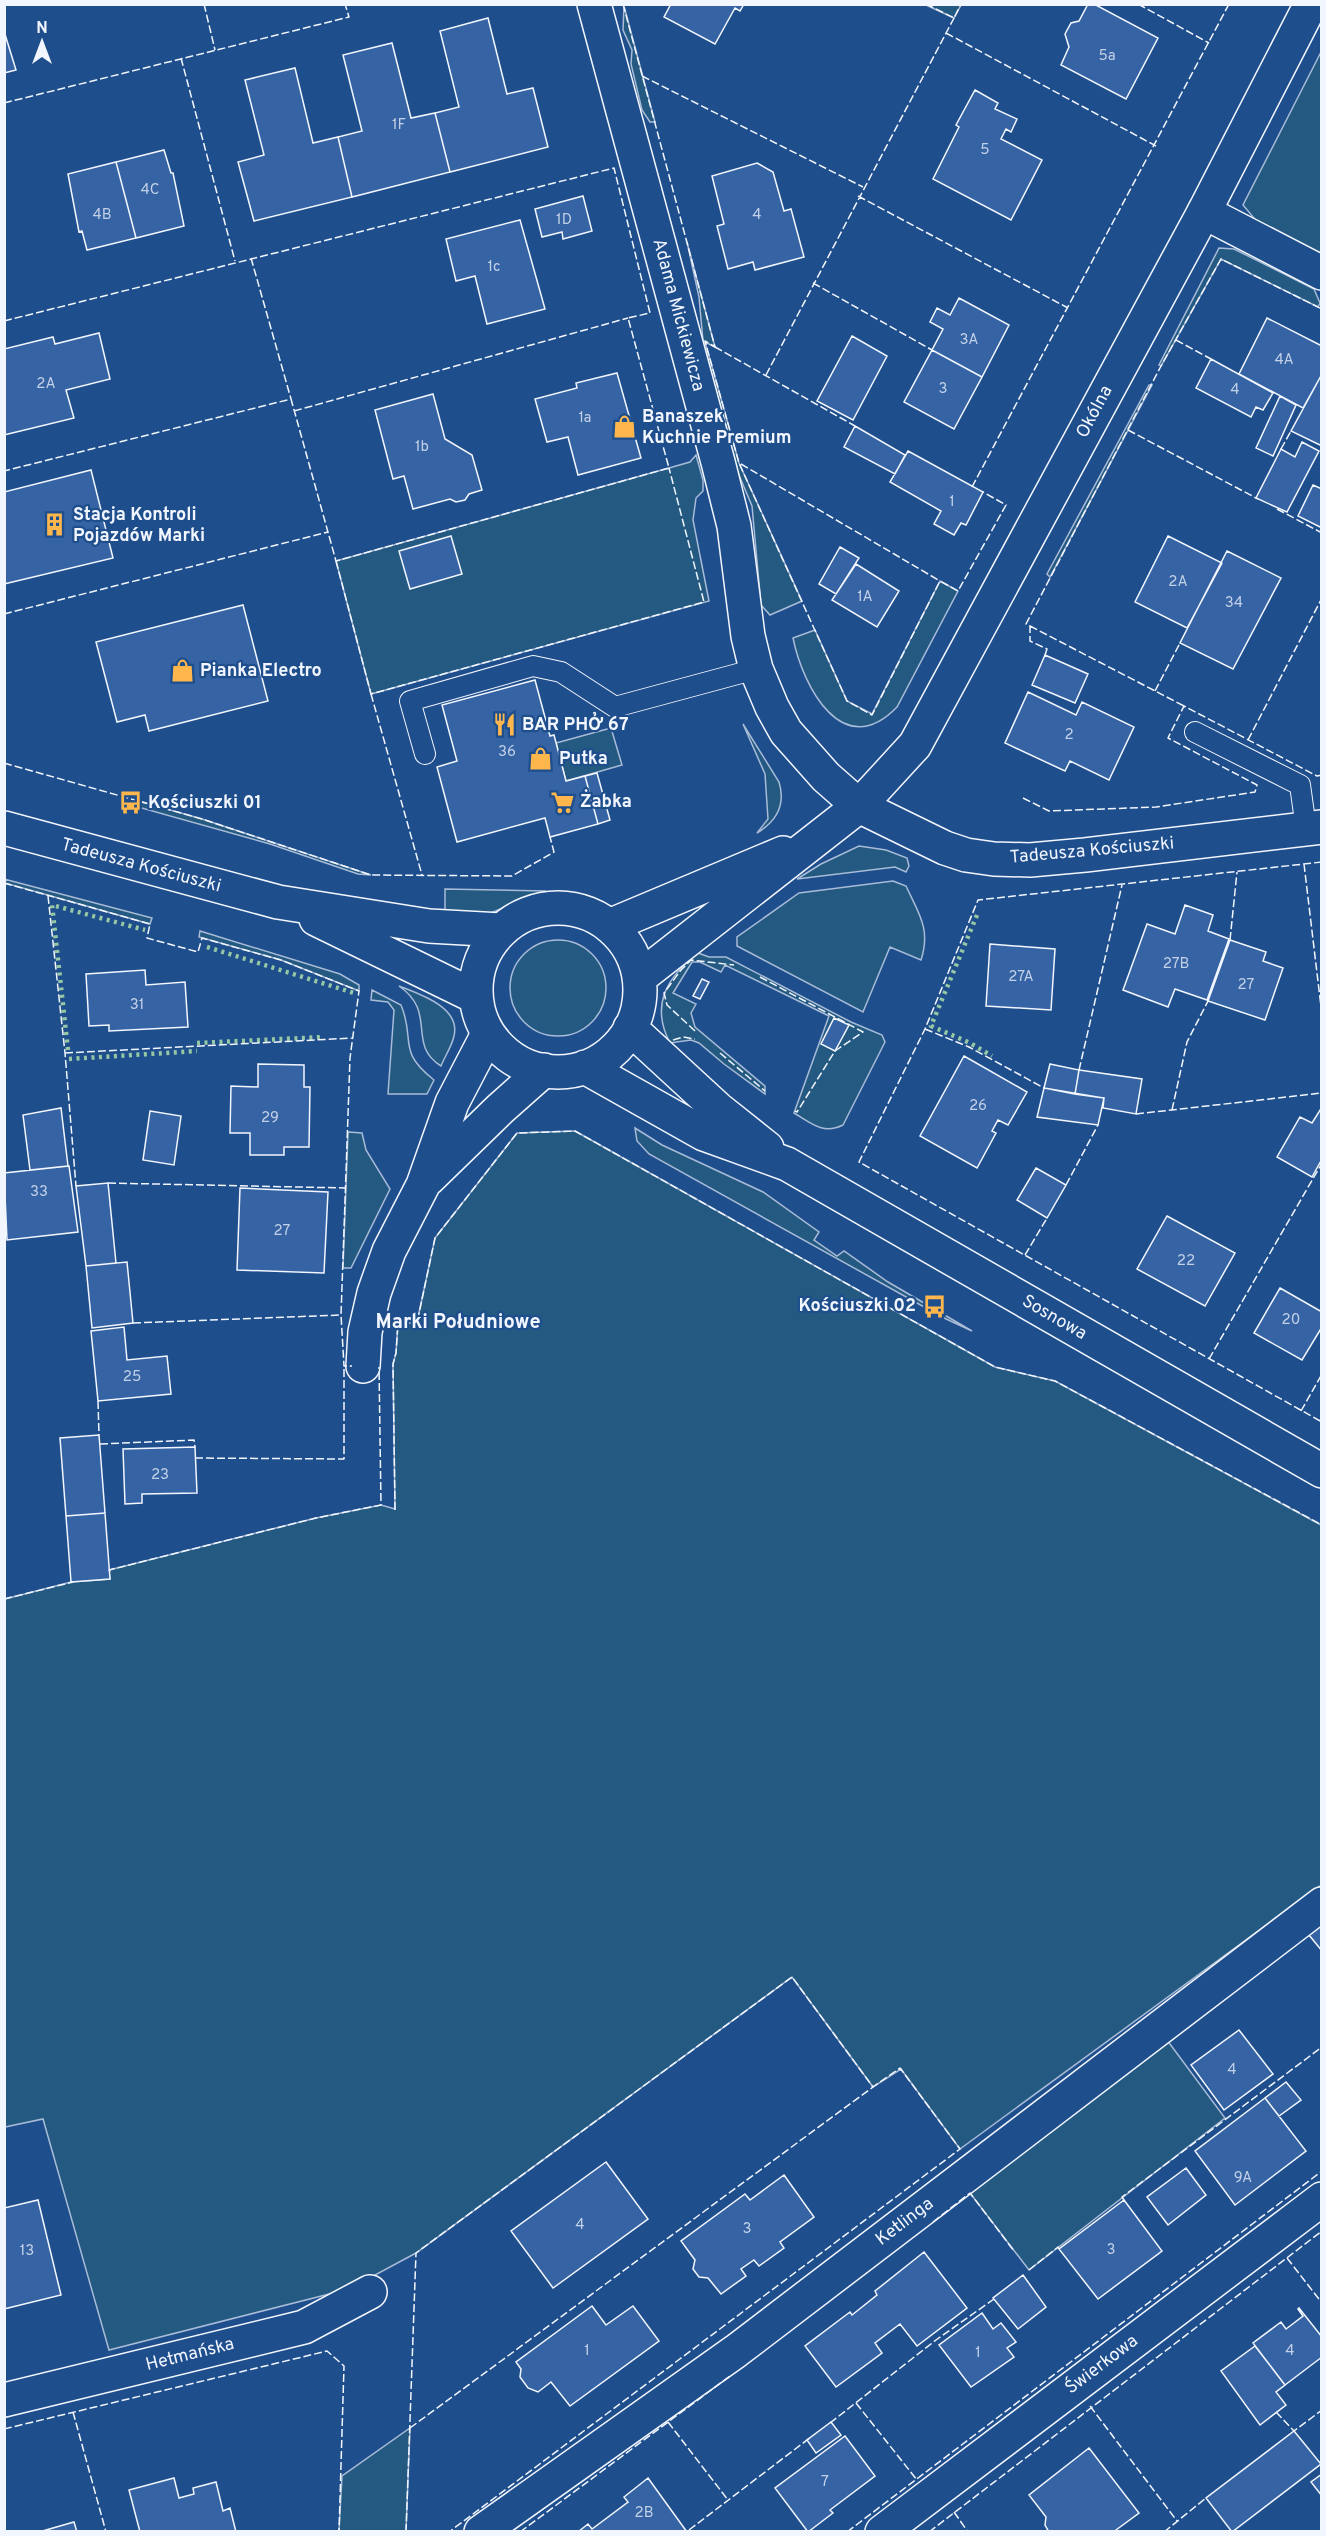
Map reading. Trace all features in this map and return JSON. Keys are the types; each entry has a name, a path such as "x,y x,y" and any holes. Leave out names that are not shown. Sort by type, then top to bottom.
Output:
{"street":[{"name":"Adama Mickiewicza","path":"594,4 734,526 746,625 756,669 772,707 786,732 826,777 860,806"},
{"name":"Okólna","path":"860,806 915,746 1204,212 1311,4"},
{"path":"1204,212 1322,273"},
{"path":"639,978 812,841 860,806"},
{"name":"Tadeusza Kościuszki","path":"860,806 936,844 966,855 994,859 1030,860 1085,855 1314,828"},
{"name":"Tadeusza Kościuszki","path":"4,828 278,902 429,926 501,930"},
{"path":"609,926 812,841"},
{"name":"Tadeusza Kościuszki","path":"278,902 363,940 476,997"},
{"path":"554,908 571,909 588,914 609,926 627,946 635,961 639,978 640,995 630,1028 609,1054 585,1067 561,1072 544,1070 527,1066 512,1058 488,1034 476,997 479,968 485,952 501,930 522,916 538,910 554,908"},
{"name":"Sosnowa","path":"630,1028 718,1109 787,1164 1322,1471"},
{"path":"363,1366 365,1332 374,1293 389,1251 423,1185 452,1103 488,1034"},
{"name":"Sosnowa","path":"585,1067 704,1134 787,1164"},
{"path":"423,1185 500,1109 544,1070"},
{"name":"Ketlinga","path":"481,2532 736,2351 1322,1904"},
{"name":"Świerkowa","path":"882,2532 1322,2199"},
{"name":"Hetmańska","path":"4,2400 304,2327 370,2292"}],"lane":[{"path":"425,754 410,701 533,666 561,672 615,707 756,669"},
{"path":"1195,732 1300,785 1314,828"}],"shaded area":[{"path":"961,4 954,18 926,5"},
{"path":"624,6 655,122 650,122 642,110 631,64 632,50 623,30"},
{"path":"1321,52 1321,255 1258,223 1243,205"},
{"path":"687,242 715,347 705,342 739,463 802,601 770,615 761,605 752,506 736,468 703,341 699,297"},
{"path":"1219,248 1234,249 1314,289 1320,303 1318,307 1221,259 1161,366 1159,365"},
{"path":"1149,385 1152,385 1050,577 1047,574"},
{"path":"696,455 703,480 703,491 696,498 693,520 709,601 371,694 336,561 690,462"},
{"path":"940,581 958,591 897,707 877,722 859,727 843,723 828,712 806,677 793,638 815,630 847,701 872,714"},
{"path":"743,724 779,782 781,790 780,805 775,818 757,833 768,819 765,774"},
{"path":"611,728 622,765 566,781 556,743"},
{"path":"139,801 202,819 371,875 358,874 270,844 138,807"},
{"path":"859,846 886,850 907,858 909,866 906,872 895,867 797,879 821,864"},
{"path":"4,879 152,918 150,924 5,883"},
{"path":"893,881 906,886 919,914 924,930 924,949 921,960 890,947 863,1012 737,946 737,937 799,893"},
{"path":"445,889 546,891 493,912 469,915 445,913"},
{"path":"200,931 340,974 359,985 359,991 281,960 199,937"},
{"path":"558,940 576,943 592,954 603,970 606,988 603,1006 592,1022 576,1033 558,1036 540,1033 524,1022 513,1006 510,988 513,970 524,954 540,943"},
{"path":"698,953 709,957 726,957 851,1022 882,1035 885,1042 843,1125 836,1128 823,1128 794,1113 829,1016 725,965 721,972 700,962 692,962 673,993 696,1004 691,1013 695,1027 765,1086 765,1094 699,1043 691,1040 670,1043 662,1016 665,993 678,972"},
{"path":"399,986 437,1003 451,1017 454,1036 441,1066 425,1048 417,1007 411,996"},
{"path":"372,990 401,1005 411,1053 422,1070 434,1080 427,1094 388,1094 394,1010 388,1002 371,1000"},
{"path":"635,1128 662,1145 763,1192 819,1232 814,1240 837,1256 844,1251 888,1282 972,1331 944,1318 649,1154 637,1141"},
{"path":"575,1131 995,1367 1055,1381 1321,1525 1321,1885 960,2149 901,2069 873,2087 792,1977 416,2253 349,2289 109,2350 43,2119 5,2127 5,1599 71,1582 110,1579 109,1570 316,1518 381,1505 395,1509 393,1364 398,1323 417,1322 435,1238 517,1133"},
{"path":"348,1132 362,1133 366,1150 390,1189 351,1268 343,1268"},
{"path":"1167,2040 1225,2118 1029,2270 970,2193"},
{"path":"410,2428 406,2531 339,2531 342,2476"}],"building":[{"path":"671,4 744,4 740,11 735,8 715,44 664,17"},
{"path":"1088,4 1094,4 1158,38 1126,99 1061,65 1069,47 1065,34 1071,23 1079,21"},
{"path":"488,18 507,94 533,88 548,147 450,172 435,113 459,107 440,31"},
{"path":"4,31 16,70 4,73"},
{"path":"392,43 411,118 435,113 450,172 352,197 338,137 362,131 343,55"},
{"path":"295,68 313,143 338,137 352,197 254,221 238,162 264,155 245,80"},
{"path":"975,90 998,103 995,109 1017,119 1011,132 1006,129 1001,139 1042,160 1011,220 933,179 959,127 956,125"},
{"path":"164,150 171,173 173,173 184,226 136,238 116,162"},
{"path":"116,162 136,238 87,250 82,231 79,232 68,174"},
{"path":"757,163 773,172 784,211 791,209 804,257 755,270 753,262 728,269 717,226 724,224 712,176"},
{"path":"583,196 592,231 563,239 562,232 542,237 535,209"},
{"path":"520,220 545,309 487,324 475,276 456,281 446,239"},
{"path":"959,298 1009,325 982,377 932,350 943,329 930,322 937,308 950,315"},
{"path":"1267,318 1322,346 1322,374 1303,408 1239,374"},
{"path":"99,333 110,379 66,390 74,418 4,435 4,349 53,337 55,344"},
{"path":"852,336 887,356 853,420 817,401"},
{"path":"932,350 982,377 954,429 904,402"},
{"path":"1211,359 1273,393 1263,410 1256,407 1251,417 1196,388"},
{"path":"617,373 641,458 578,475 568,437 547,442 535,399 577,388 576,383"},
{"path":"1322,374 1322,446 1291,431"},
{"path":"433,394 445,439 472,455 482,490 469,494 465,500 456,502 450,499 413,509 404,476 393,479 375,410"},
{"path":"1280,396 1296,405 1273,456 1256,448"},
{"path":"855,426 905,455 895,474 844,447"},
{"path":"1302,442 1319,451 1287,512 1256,498 1281,449 1295,457"},
{"path":"908,451 983,492 966,525 961,523 954,535 934,524 941,511 890,482"},
{"name":"Stacja Kontroli Pojazdów Marki","path":"91,470 113,558 4,584 4,492"},
{"path":"1313,485 1322,489 1322,528 1298,516"},
{"path":"451,536 462,574 410,589 399,551"},
{"path":"1168,536 1222,563 1187,628 1135,602"},
{"path":"840,547 859,558 836,594 819,584"},
{"path":"1227,551 1281,578 1233,669 1180,643"},
{"path":"856,564 899,591 877,627 832,600"},
{"name":"Pianka Electro","path":"243,605 268,701 149,731 145,715 117,722 96,642"},
{"path":"1045,655 1088,674 1075,703 1032,685"},
{"path":"535,680 550,736 554,735 566,781 585,776 598,824 550,837 545,818 457,842 437,767 457,761 442,705"},
{"path":"1028,692 1076,715 1082,702 1134,727 1109,780 1070,761 1065,771 1005,743"},
{"path":"597,773 610,820 598,824 585,776"},
{"path":"1185,905 1213,915 1208,931 1229,939 1207,1000 1175,989 1168,1007 1123,990 1147,924 1175,934"},
{"path":"1230,940 1266,952 1263,961 1283,968 1265,1020 1208,1001"},
{"path":"990,944 1055,949 1051,1010 986,1006"},
{"path":"145,970 146,985 185,982 188,1027 109,1031 109,1025 89,1026 86,974"},
{"path":"702,979 709,982 700,999 693,996"},
{"path":"834,1018 849,1025 835,1051 821,1044"},
{"path":"964,1056 1027,1092 1008,1125 998,1120 992,1131 996,1133 977,1168 920,1136"},
{"path":"258,1064 304,1065 304,1087 310,1087 309,1147 284,1147 284,1155 250,1155 250,1133 230,1133 231,1086 258,1087"},
{"path":"1050,1064 1079,1070 1075,1094 1044,1088"},
{"path":"1079,1070 1142,1079 1136,1114 1103,1108 1104,1098 1075,1094"},
{"path":"1044,1088 1104,1098 1098,1125 1037,1117"},
{"path":"1322,1107 1322,1159 1312,1177 1277,1157 1300,1117 1312,1123"},
{"path":"61,1108 68,1166 30,1170 23,1115"},
{"path":"150,1111 181,1116 174,1165 143,1160"},
{"path":"69,1166 78,1232 7,1240 4,1173"},
{"path":"1036,1168 1066,1185 1047,1218 1017,1200"},
{"path":"108,1183 116,1263 86,1266 76,1186"},
{"path":"240,1188 328,1192 324,1273 237,1270"},
{"path":"1167,1216 1235,1253 1205,1306 1137,1269"},
{"path":"127,1262 133,1323 92,1328 86,1266"},
{"path":"1280,1288 1322,1312 1322,1327 1302,1360 1254,1333"},
{"path":"124,1327 127,1360 167,1356 171,1394 98,1401 91,1331"},
{"path":"99,1435 105,1513 66,1516 60,1438"},
{"path":"195,1447 197,1493 142,1494 142,1503 125,1504 123,1449"},
{"path":"105,1513 110,1579 71,1582 66,1516"},
{"path":"1322,1925 1322,1951 1309,1935"},
{"path":"1239,2030 1273,2074 1224,2110 1191,2065"},
{"path":"1286,2082 1301,2100 1279,2116 1265,2098"},
{"path":"1265,2098 1306,2151 1235,2205 1195,2151"},
{"path":"606,2162 648,2219 553,2288 511,2231"},
{"path":"1186,2168 1206,2195 1168,2225 1147,2197"},
{"path":"784,2175 814,2217 780,2242 784,2248 759,2266 754,2260 741,2269 746,2276 721,2294 708,2278 699,2277 693,2269 695,2260 681,2241 745,2194 750,2200"},
{"path":"38,2200 61,2295 4,2309 4,2208"},
{"path":"1124,2200 1162,2251 1098,2299 1059,2249"},
{"path":"924,2252 967,2308 917,2346 900,2324 875,2343 882,2353 836,2387 805,2346 850,2312 852,2315 877,2295 875,2291"},
{"path":"1023,2275 1046,2307 1018,2329 993,2298"},
{"path":"592,2306 606,2325 633,2306 659,2341 570,2406 551,2382 538,2392 528,2388 520,2377 521,2369 516,2362"},
{"path":"1299,2308 1322,2337 1322,2357 1285,2385 1253,2343 1281,2322 1286,2329 1303,2316"},
{"path":"982,2313 993,2329 1001,2323 1016,2342 1007,2348 1014,2357 971,2387 939,2345"},
{"path":"1255,2346 1285,2385 1276,2392 1286,2405 1260,2425 1221,2371"},
{"path":"831,2422 841,2435 816,2453 807,2440"},
{"path":"1294,2431 1321,2464 1232,2532 1206,2498"},
{"path":"845,2436 875,2476 830,2510 833,2513 808,2532 775,2488"},
{"path":"1089,2448 1139,2513 1116,2530 1118,2532 1049,2532 1045,2525 1046,2517 1029,2495"},
{"path":"1322,2474 1322,2496 1311,2482"},
{"path":"174,2478 179,2498 194,2494 193,2488 216,2482 223,2511 230,2508 236,2532 140,2532 129,2490"},
{"path":"648,2478 687,2532 578,2532 588,2524 592,2529 628,2502 624,2497"},
{"path":"74,2522 77,2532 39,2532"}],"hedge":[{"path":"68,1050 52,905 145,930"},
{"path":"977,915 931,1026 970,1043 992,1056"},
{"path":"207,947 354,993"},
{"path":"197,1043 324,1037"},
{"path":"69,1059 197,1051"}],"fence":[{"path":"204,4 215,50"},
{"path":"4,103 349,17 345,4"},
{"path":"623,4 715,347 705,341 739,463 847,701 872,715 940,581 958,591 1006,505 983,492"},
{"path":"926,4 954,18 961,4"},
{"path":"1138,4 1209,43"},
{"path":"972,487 1229,4"},
{"path":"766,375 954,18"},
{"path":"946,33 1156,146"},
{"path":"181,58 235,261"},
{"path":"642,76 863,187"},
{"path":"4,321 614,168 650,313 628,318 669,468 336,561 291,399 4,471"},
{"path":"858,196 1068,308"},
{"path":"251,258 291,399"},
{"path":"1045,655 1047,649 1030,641 1030,626 1026,624 1161,366 1221,259 1322,309"},
{"path":"813,283 932,350"},
{"path":"294,411 628,318"},
{"path":"1176,340 1211,359"},
{"path":"715,347 855,426"},
{"path":"1128,430 1258,499"},
{"path":"1281,449 1291,431"},
{"path":"741,464 940,581"},
{"path":"336,561 371,694 704,602 669,468"},
{"path":"1277,509 1322,533"},
{"path":"4,614 328,532"},
{"path":"1248,740 1322,598"},
{"path":"1030,626 1184,706"},
{"path":"1155,691 1180,643"},
{"path":"371,694 422,875"},
{"path":"1023,798 1049,811 1156,807 1255,792 1257,785 1168,738 1184,706 1317,776 1322,775"},
{"path":"4,763 202,819 371,875 512,876 554,852 550,837"},
{"path":"1322,862 978,900 925,1029 859,1162 1322,1422"},
{"path":"1304,864 1322,1015"},
{"path":"1230,940 1237,872"},
{"path":"4,883 150,924 147,938 198,952 202,938 281,960 359,991 350,1058 341,1315 344,1366 352,1366"},
{"path":"1079,1070 1122,885"},
{"path":"48,896 65,1053 76,1186"},
{"path":"695,1031 667,1005 664,993 691,960 734,965"},
{"path":"760,977 863,1032 835,1051 797,1112 795,1111"},
{"path":"1172,1110 1187,1042 1208,1001"},
{"path":"925,1029 969,1047 1044,1088"},
{"path":"673,1040 683,1037 695,1039"},
{"path":"65,1053 353,1038"},
{"path":"720,1053 765,1091"},
{"path":"1136,1114 1322,1093"},
{"path":"1066,1185 1098,1125"},
{"path":"395,1510 393,1364 398,1323 417,1323 435,1238 517,1133 575,1131 995,1367 1055,1381 1322,1525"},
{"path":"1209,1359 1322,1163"},
{"path":"108,1183 346,1188"},
{"path":"1025,1255 1047,1218"},
{"path":"133,1323 341,1315"},
{"path":"195,1458 344,1459 344,1366"},
{"path":"110,1572 109,1570 316,1518 381,1505 379,1367"},
{"path":"1301,1411 1322,1374"},
{"path":"98,1401 99,1435"},
{"path":"100,1444 194,1440 195,1447"},
{"path":"4,1599 73,1582"},
{"path":"406,2532 416,2253 792,1977 873,2087 900,2068 960,2149 449,2532"},
{"path":"1124,2200 1122,2197 1322,2047"},
{"path":"410,2428 873,2087"},
{"path":"847,2532 1322,2171"},
{"path":"933,2222 970,2193 1014,2251"},
{"path":"929,2532 1322,2231"},
{"path":"1029,2270 1058,2247 1059,2249"},
{"path":"1287,2258 1322,2303"},
{"path":"830,2423 936,2340 994,2299"},
{"path":"4,2429 327,2351 344,2366 339,2532"},
{"path":"520,2532 730,2376"},
{"path":"856,2403 917,2480"},
{"path":"1090,2406 1177,2521"},
{"path":"1276,2412 1294,2431 1322,2410"},
{"path":"73,2412 106,2532"},
{"path":"668,2422 728,2500"},
{"path":"689,2530 811,2437"},
{"path":"1164,2532 1206,2498"},
{"path":"954,2512 968,2532"}],"place":[{"name":"Banaszek Kuchnie Premium","path":"624,427"},
{"name":"Stacja Kontroli Pojazdów Marki","path":"55,525"},
{"name":"Pianka Electro","path":"182,671"},
{"name":"BAR PHỞ 67","path":"504,725"},
{"name":"Putka","path":"541,759"},
{"name":"Żabka","path":"562,802"},
{"name":"Kościuszki 01","path":"130,803"},
{"name":"Kościuszki 02","path":"934,1306"}],"district":[{"name":"Marki Południowe","path":"458,1323"}]}
